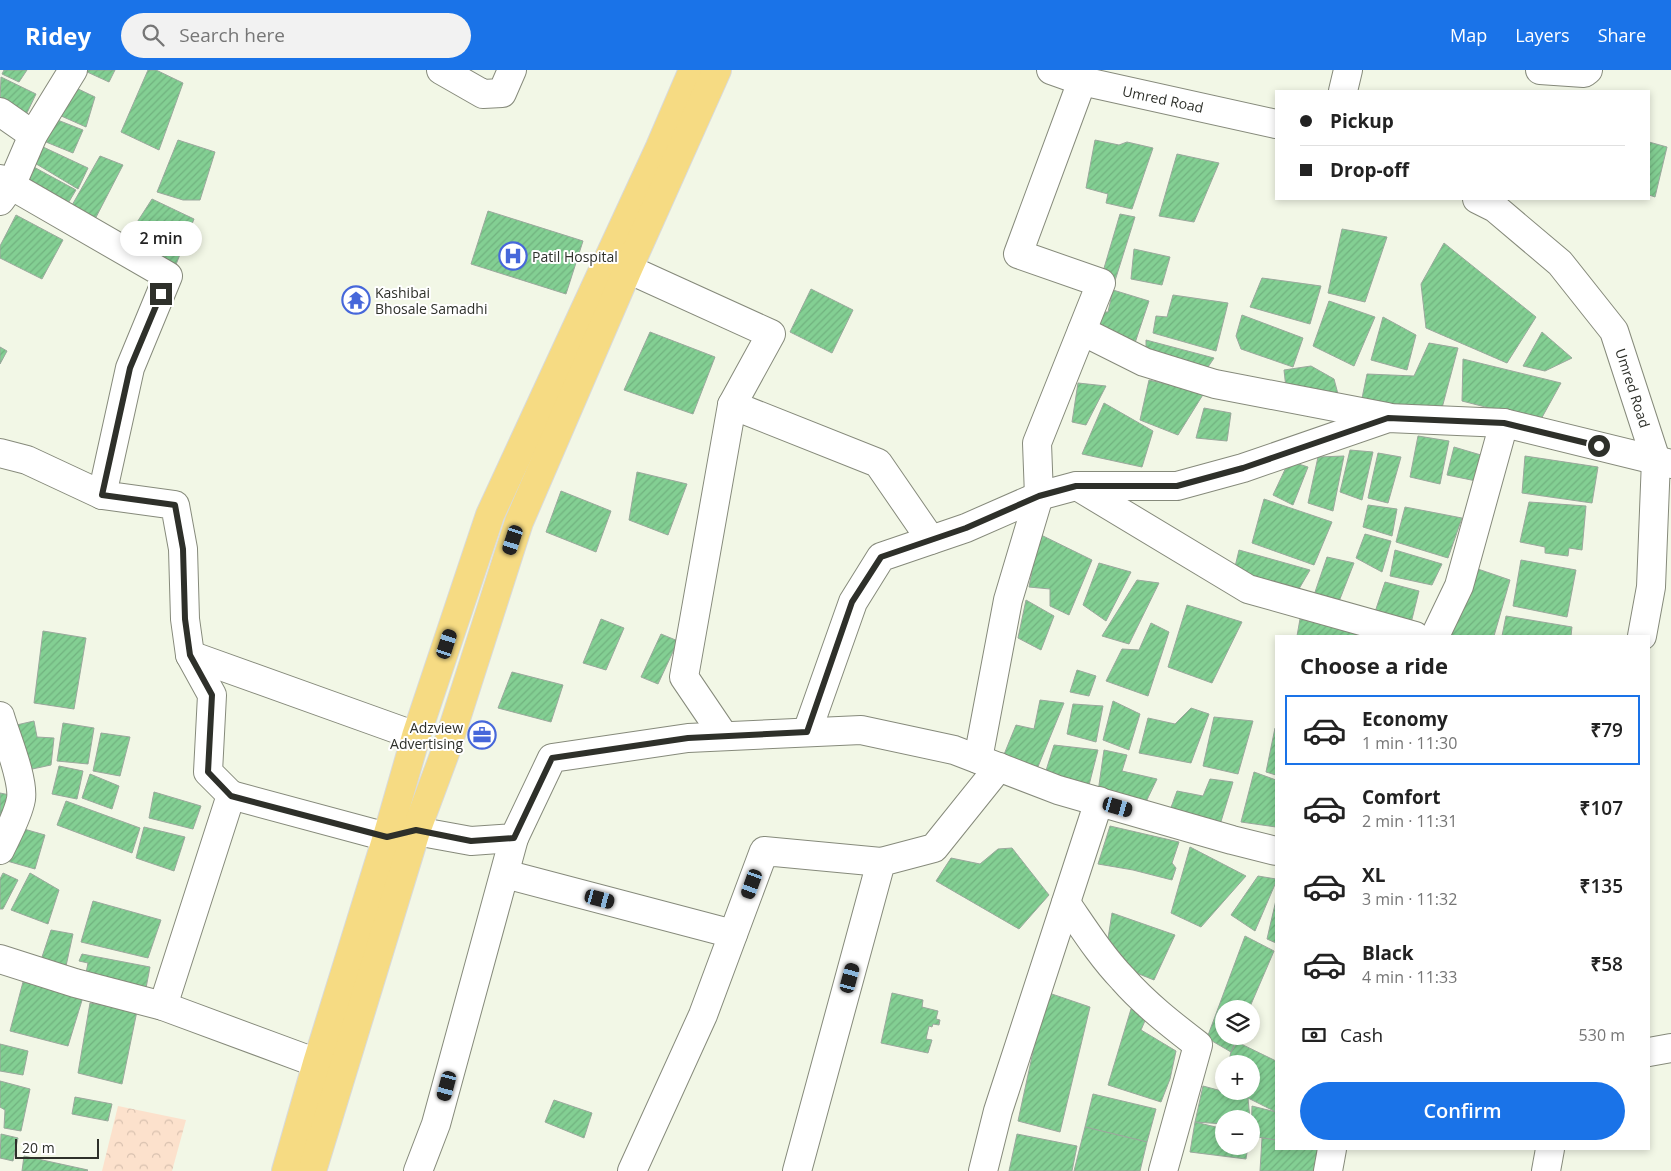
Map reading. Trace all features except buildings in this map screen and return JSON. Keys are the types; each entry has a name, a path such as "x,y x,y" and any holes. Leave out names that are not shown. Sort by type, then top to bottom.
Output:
{"main road":[{"path":"286,1171 416,736 490,515 660,147 693,70"},
{"path":"312,1171 416,830 446,753 519,522 628,269 717,70"}],"street":[{"path":"73,70 33,135 4,189 168,276 130,368 102,495"},
{"path":"441,70 483,94 502,93 512,70"},
{"name":"Umred Road","path":"1051,70 1082,82 1275,124"},
{"path":"1343,90 1348,70"},
{"path":"1540,70 1584,72 1588,70"},
{"path":"632,1171 703,1015 764,851 881,862 934,848 988,763 1008,600 1039,496 1037,443 1101,283 1018,254 1082,82"},
{"path":"0,112 33,135"},
{"name":"Umred Road","path":"1479,200 1495,208 1560,262 1614,330 1664,462 1651,587 1642,635"},
{"path":"628,269 771,334 732,405 684,678 724,736"},
{"path":"1082,331 1144,362 1216,384 1388,418 1504,423 1664,462"},
{"path":"732,405 878,463 931,540"},
{"path":"807,732 852,602 881,557 966,528 1039,496 1076,486 1177,486 1243,468 1388,418"},
{"path":"1436,635 1460,586 1504,423"},
{"path":"0,453 27,460 102,495 175,505 183,549 185,619 190,655 212,695 208,772 231,796 387,837 416,830 471,841 514,838"},
{"path":"1076,486 1248,589 1411,635"},
{"path":"190,655 416,736"},
{"path":"0,716 19,777 21,799 0,850"},
{"path":"418,1171 436,1124 514,838 552,758 688,738 861,730 954,750 1058,790 1275,851"},
{"path":"163,1006 231,796"},
{"path":"983,1171 998,1111 1099,802"},
{"path":"797,1171 881,862"},
{"path":"505,874 733,934"},
{"path":"1066,902 1092,941 1122,979 1148,1004 1198,1045 1163,1171"},
{"path":"0,959 75,983 163,1006 317,1063 343,1070"},
{"path":"1650,1052 1671,1048"},
{"path":"1328,1171 1332,1150"},
{"path":"1546,1171 1550,1150"}],"green space":[{"path":"118,1106 186,1120 172,1171 102,1171"}],"place":[{"name":"Patil Hospital","path":"513,256"},
{"name":"Kashibai Bhosale Samadhi","path":"356,300"},
{"name":"Adzview Advertising","path":"482,735"}],"route":[{"path":"161,294 130,368 102,495 175,505 183,549 185,619 190,655 212,695 208,772 231,796 387,837 416,830 471,841 514,838 552,758 688,738 807,732 852,602 881,557 966,528 1039,496 1076,486 1177,486 1243,468 1388,418 1504,423 1599,446"}]}
